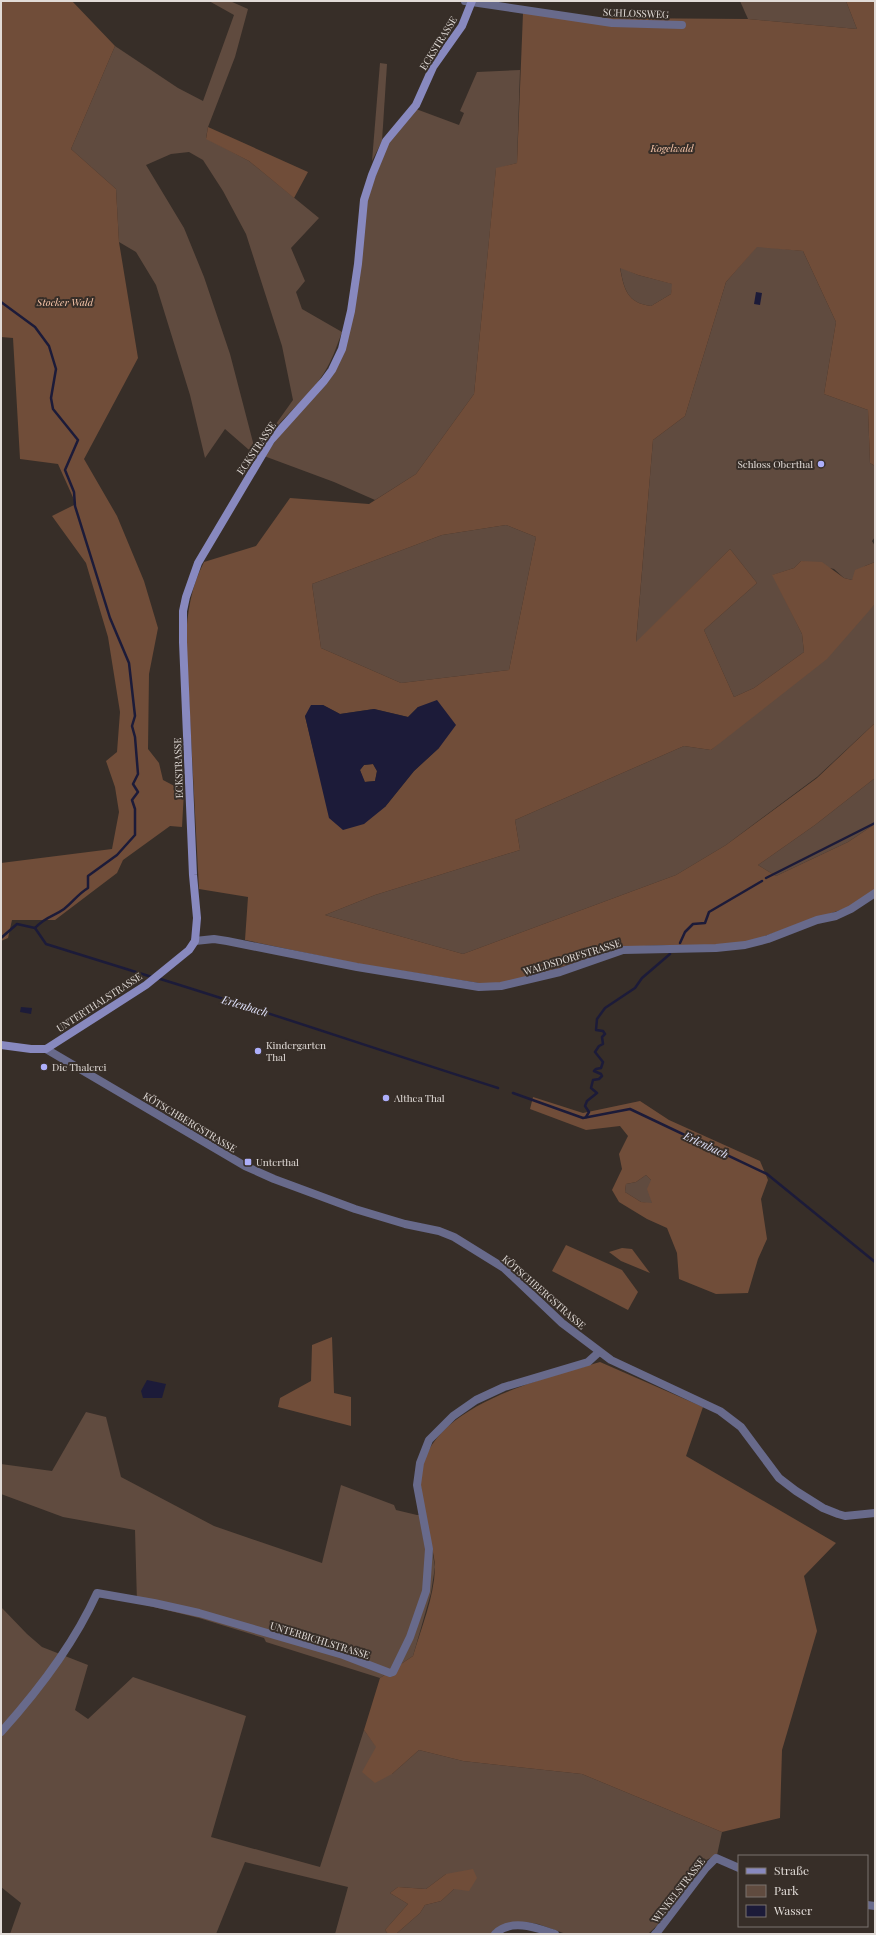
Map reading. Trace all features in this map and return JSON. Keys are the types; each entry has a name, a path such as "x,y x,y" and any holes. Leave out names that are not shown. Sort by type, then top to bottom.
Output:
{"street":[{"name":"SCHLOSSWEG","path":"470,1 612,23 682,25"},
{"name":"ECKSTRASSE","path":"195,941 197,918 193,875 183,642 183,618 186,597 198,563 264,450 279,430 324,381 335,363 342,348 351,311 358,264 364,200 372,175 386,141 416,104 433,67 462,26 470,1"},
{"name":"WALDSDORFSTRASSE","path":"195,941 214,939 357,967 479,987 501,986 560,972 623,950 716,948 744,945 768,939 818,920 836,916 852,909 875,893"},
{"name":"UNTERTHALSTRASSE","path":"46,1048 150,981 189,950 195,941"},
{"path":"1,1045 32,1049 46,1048"},
{"name":"KÖTSCHBERGSTRASSE","path":"46,1048 245,1166 274,1179 355,1209 405,1224 444,1232 454,1237 504,1268 562,1323 611,1360 720,1411 748,1435 779,1478 823,1508 845,1516 875,1513"},
{"name":"UNTERBICHLSTRASSE","path":"1,1732 56,1663 84,1623 97,1593 199,1613 313,1646 390,1673 393,1672 410,1637 426,1592 429,1549 417,1485 420,1464 429,1440 453,1416 476,1400 504,1387 588,1362 599,1352"},
{"name":"WINKELSTRASSE","path":"655,1934 705,1869 716,1858 738,1868"},
{"path":"495,1934 508,1926 518,1925 537,1928 555,1934"}],"green space":[{"name":"Stocker Wald","path":"1,1 72,1 115,46 71,149 116,189 119,242 138,358 84,459 117,516 144,581 158,628 149,674 148,749 159,763 163,780 184,791 182,827 170,826 123,860 117,873 55,920 12,920 8,938 1,941 1,863 112,849 119,812 115,787 106,761 117,752 120,712 108,637 86,563 52,516 76,504 58,464 20,459 13,338 1,337"},
{"path":"209,1 230,1 248,9 235,57 208,127 206,138 249,161 319,218 291,248 305,281 296,292 302,309 342,332 330,362 320,379 278,425 256,456 225,429 205,458 190,395 156,285 136,252 119,242 116,189 71,149 115,46 178,88 203,101 234,15","holes":["189,152 203,160 223,191 246,234 282,346 293,400 258,449 255,450 230,354 204,277 184,228 146,165 171,154"]},
{"path":"740,1 846,1 857,29 748,19"},
{"name":"Kogelwald","path":"846,1 875,1 875,466 870,463 868,410 824,394 836,322 803,251 757,247 726,282 685,416 653,440 636,642 730,549 757,583 704,630 734,697 754,688 804,652 802,634 772,575 794,568 801,561 822,562 844,578 852,580 855,570 875,562 875,604 827,659 711,750 684,746 515,820 520,850 375,895 325,915 463,954 676,875 726,845 817,778 875,723 875,778 815,825 758,865 776,876 848,842 875,824 875,891 852,906 745,943 684,948 665,945 623,947 521,980 500,984 479,983 359,964 245,940 248,897 199,889 186,641 187,620 193,591 204,562 256,546 290,498 369,504 416,474 474,394 496,168 517,163 523,13 613,18 748,19 857,29","holes":["620,268 638,275 672,284 671,294 651,306 637,302 628,294 623,282","506,525 536,537 509,670 401,683 321,648 312,584 442,535","323,705 340,714 374,709 408,717 418,707 439,748 414,771 385,807 315,757 305,716"]},
{"path":"380,63 387,64 382,141 372,161"},
{"path":"520,70 517,163 496,169 474,394 416,474 375,500 334,482 264,456 342,352 365,204 388,143 416,109 459,125 464,113 460,111 477,72"},
{"path":"208,127 308,172 294,198 249,161 206,139"},
{"path":"757,246 803,251 836,322 824,394 868,410 870,463 875,466 875,537 872,541 875,546 875,562 865,566 852,580 844,578 834,569 801,561 794,568 773,575 802,634 804,652 754,688 734,697 704,630 757,583 730,549 636,643 653,440 685,416 726,282"},
{"path":"620,267 638,275 673,284 671,294 651,306 637,302 628,294 625,288"},
{"path":"506,525 536,537 509,670 401,683 321,648 312,584 442,535"},
{"path":"875,604 875,723 817,777 726,845 676,875 463,954 325,915 375,895 520,850 515,820 684,746 711,750"},
{"path":"373,764 377,771 375,781 364,782 360,770 364,765"},
{"path":"875,778 875,824 848,842 776,876 758,865 815,825"},
{"path":"533,1097 583,1113 640,1101 669,1120 760,1161 768,1180 761,1199 767,1239 758,1259 748,1293 716,1294 679,1279 677,1253 667,1228 647,1219 619,1202 612,1190 622,1169 619,1154 628,1136 620,1126 586,1130 530,1109","holes":["646,1175 651,1180 647,1189 652,1203 641,1202 625,1192 626,1184 636,1182"]},
{"path":"646,1175 651,1180 652,1204 641,1202 625,1192 626,1184 636,1182"},
{"path":"566,1245 622,1270 638,1292 628,1310 552,1271"},
{"path":"622,1248 632,1249 650,1273 621,1261 609,1252"},
{"path":"332,1337 334,1393 351,1397 351,1426 278,1407 280,1398 311,1381 312,1345"},
{"path":"600,1362 703,1407 686,1456 836,1543 804,1576 817,1631 782,1750 780,1818 722,1832 582,1774 463,1761 419,1750 392,1774 375,1783 362,1772 376,1747 364,1730 380,1678 413,1656 427,1613 432,1590 435,1563 424,1510 421,1487 425,1459 439,1436 460,1417 487,1401 548,1377"},
{"path":"86,1412 106,1417 121,1477 214,1526 322,1563 341,1485 394,1505 396,1510 417,1515 426,1515 435,1567 431,1593 413,1656 380,1678 266,1642 264,1638 199,1618 137,1603 135,1530 63,1517 1,1494 1,1464 52,1471"},
{"path":"1,1607 42,1647 88,1665 75,1710 88,1719 133,1677 246,1716 211,1837 320,1867 364,1730 376,1746 392,1774 419,1750 463,1761 582,1774 722,1832 717,1855 706,1860 666,1917 648,1934 566,1934 538,1924 526,1922 501,1926 491,1934 396,1934 420,1913 425,1905 441,1901 454,1889 446,1874 426,1889 398,1887 390,1893 408,1904 385,1930 388,1934 335,1934 348,1887 245,1862 216,1934 10,1934 21,1903 1,1887"},
{"path":"473,1869 477,1878 469,1891 454,1889 441,1901 425,1905 420,1913 396,1934 388,1934 385,1930 408,1904 390,1893 398,1887 426,1889 446,1874"}],"water":[{"path":"756,292 762,293 760,305 754,304"},
{"path":"437,700 456,725 439,748 414,771 385,807 364,824 343,830 329,818 305,716 311,705 323,705 340,714 374,709 408,717 418,707","holes":["373,764 377,771 375,781 365,782 360,770 364,765"]},
{"path":"21,1007 32,1008 31,1014 20,1012"},
{"path":"147,1380 166,1384 162,1398 143,1398 141,1391"}],"waterway":[{"path":"1,302 35,327 49,346 56,369 51,398 53,409 78,440 65,470 74,492 75,506 110,618 129,663 135,716 132,726 135,737 138,774 133,784 138,792 132,800 135,809 135,835 117,855 88,876 88,888 64,909 46,919 35,928"},
{"path":"766,878 875,823"},
{"path":"680,943 685,932 693,924 705,923 709,912 762,881"},
{"name":"Erlenbach","path":"1,938 17,924 35,928 46,944 152,977"},
{"path":"586,1117 589,1112 585,1106 587,1101 597,1093 591,1088 593,1080 599,1079 602,1076 594,1071 601,1068 603,1062 595,1052 599,1046 603,1044 602,1037 605,1034 603,1031 596,1030 597,1019 605,1008 635,988 642,978 670,954"},
{"name":"Erlenbach","path":"157,978 498,1088"},
{"name":"Erlenbach","path":"513,1093 583,1118 630,1109 767,1174 875,1262"}],"place":[{"name":"Schloss Oberthal","path":"821,464"},
{"name":"Kindergarten Thal","path":"258,1051"},
{"name":"Die Thalerei","path":"44,1067"},
{"name":"Althea Thal","path":"386,1098"},
{"name":"Unterthal","path":"248,1162"}]}
